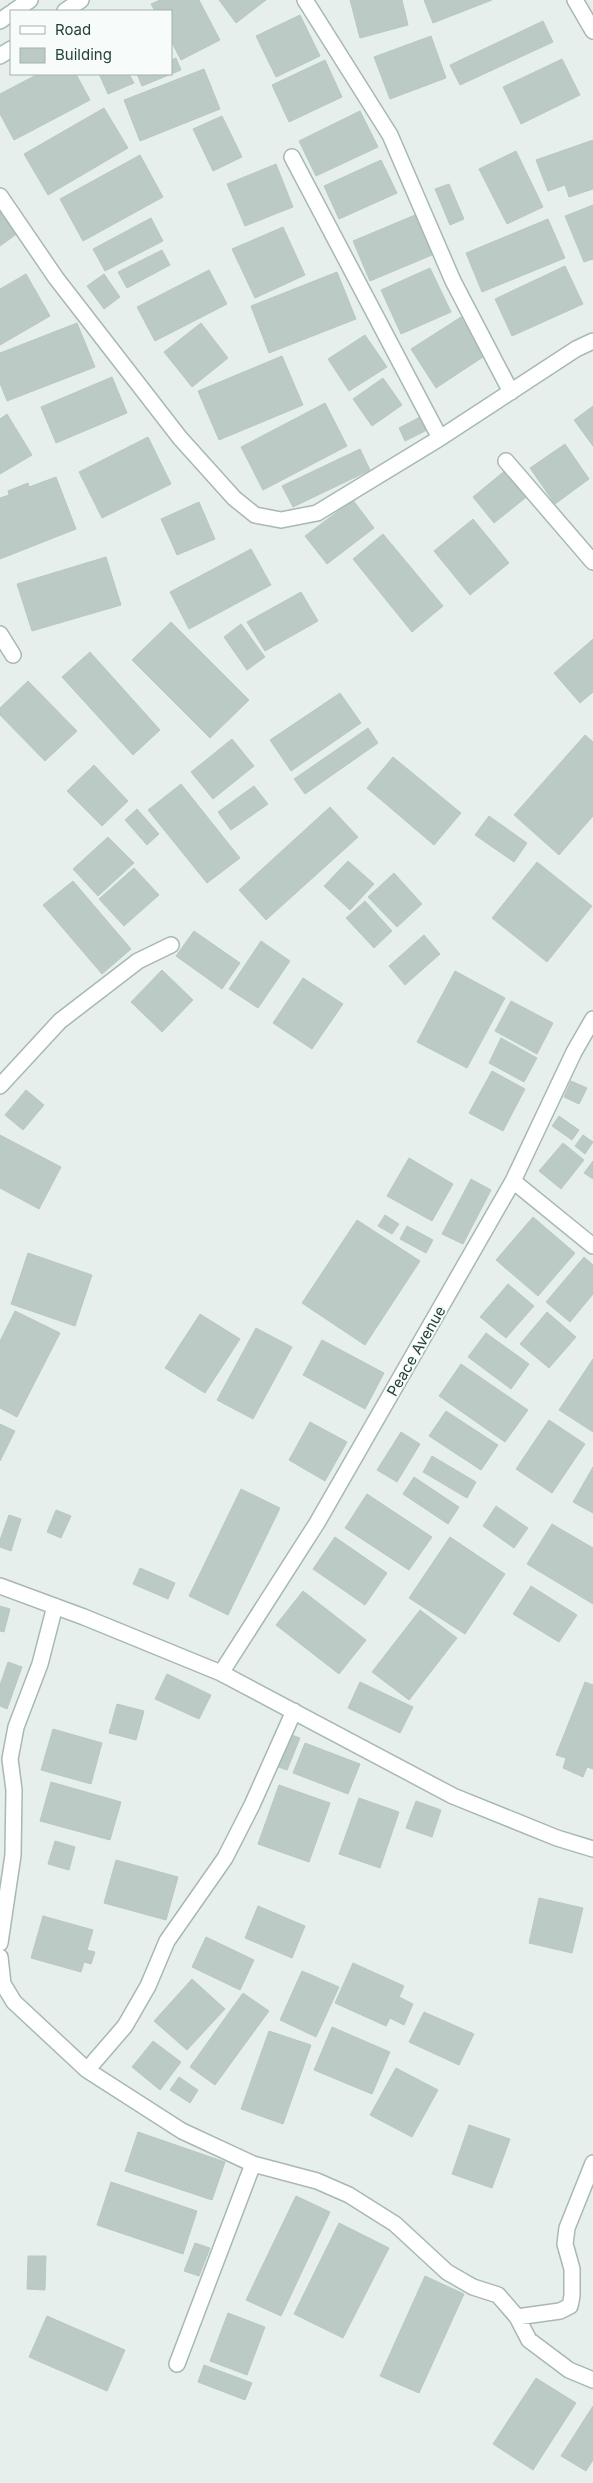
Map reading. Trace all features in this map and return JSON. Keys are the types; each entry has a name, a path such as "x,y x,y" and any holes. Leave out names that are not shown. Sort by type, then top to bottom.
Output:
{"street":[{"path":"16,10 30,0"},
{"path":"66,10 81,0"},
{"path":"305,0 390,135 453,281 511,392"},
{"path":"575,0 593,31"},
{"path":"292,158 440,438"},
{"path":"0,196 56,278 180,438 234,498 255,515 281,520 317,513 440,438 576,349 593,341"},
{"path":"506,461 593,562"},
{"path":"0,634 13,655"},
{"path":"0,1086 60,1021 138,961 171,945"},
{"name":"Peace Avenue","path":"221,1673 317,1523 513,1181 574,1052 593,1019"},
{"path":"513,1181 593,1246"},
{"path":"0,1586 55,1606 221,1673 453,1796 557,1838 593,1849"},
{"path":"0,1943 14,1855 14,1790 10,1760 16,1727 40,1664 55,1606"},
{"path":"87,2070 125,2026 148,1986 167,1941 224,1858 252,1805 294,1711"},
{"path":"0,1957 1,1987 14,2002 87,2070 182,2131 253,2164 317,2181 349,2195 395,2224 447,2272 473,2287 498,2294 516,2317 529,2340 569,2370 593,2380"},
{"path":"516,2317 560,2311 570,2306 572,2269 565,2244 567,2228 593,2163"},
{"path":"177,2364 253,2164"}],"building":[{"path":"160,0 199,0 220,40 181,60 172,43 172,10 154,10 151,4"},
{"path":"219,0 266,0 236,23"},
{"path":"350,0 402,0 408,25 360,38"},
{"path":"424,0 492,0 433,23"},
{"path":"300,15 320,56 276,77 256,36"},
{"path":"543,21 553,42 460,85 450,65"},
{"path":"431,36 446,78 390,99 374,57"},
{"path":"176,58 181,70 172,74 172,60"},
{"path":"562,59 580,95 521,124 503,87"},
{"path":"325,60 342,97 289,122 272,85"},
{"path":"204,69 220,109 140,141 124,100"},
{"path":"36,75 77,75 90,100 14,140 0,114 0,94"},
{"path":"99,75 130,75 134,83 108,94"},
{"path":"137,75 169,75 142,86"},
{"path":"104,108 128,148 48,195 24,154"},
{"path":"360,111 378,147 316,176 299,141"},
{"path":"222,116 242,157 213,171 193,129"},
{"path":"593,140 593,189 569,197 565,185 548,191 536,160"},
{"path":"516,151 543,207 507,224 479,169"},
{"path":"140,155 163,197 83,241 60,199"},
{"path":"381,160 397,193 339,219 324,186"},
{"path":"276,164 293,207 245,226 227,184"},
{"path":"449,184 464,219 450,225 435,189"},
{"path":"593,205 593,259 584,262 565,216"},
{"path":"0,209 18,233 0,246"},
{"path":"415,215 432,255 370,281 353,241"},
{"path":"151,218 163,241 105,271 93,249"},
{"path":"548,219 565,258 482,292 466,253"},
{"path":"283,227 305,275 255,298 232,249"},
{"path":"162,250 170,265 127,288 118,272"},
{"path":"565,266 583,304 512,336 495,299"},
{"path":"430,268 451,312 401,334 381,290"},
{"path":"209,270 227,304 155,341 137,307"},
{"path":"337,272 356,319 269,353 251,306"},
{"path":"26,274 50,316 0,345 0,289"},
{"path":"104,274 120,297 104,309 87,286"},
{"path":"461,317 486,355 436,388 411,349"},
{"path":"77,323 95,367 7,401 0,383 0,353"},
{"path":"201,323 228,358 192,387 164,352"},
{"path":"365,335 387,367 349,391 328,359"},
{"path":"282,356 303,405 219,440 198,391"},
{"path":"112,377 127,413 56,443 41,407"},
{"path":"383,378 402,405 372,426 353,399"},
{"path":"325,403 347,446 263,490 241,447"},
{"path":"593,406 593,446 574,420"},
{"path":"7,414 32,455 0,474 0,419"},
{"path":"420,417 427,430 405,441 399,428"},
{"path":"148,437 171,484 102,518 79,472"},
{"path":"565,444 589,479 555,504 530,468"},
{"path":"360,449 370,470 293,507 282,486"},
{"path":"507,469 529,495 494,523 473,497"},
{"path":"56,477 76,529 0,559 0,498 9,495 8,491 28,483 29,487"},
{"path":"353,500 374,528 327,564 305,536"},
{"path":"199,502 215,539 177,555 161,519"},
{"path":"473,519 509,563 470,595 434,551"},
{"path":"383,534 443,606 412,632 353,559"},
{"path":"251,549 271,585 189,629 170,592"},
{"path":"106,557 121,605 32,631 17,584"},
{"path":"301,592 318,621 265,651 247,622"},
{"path":"171,622 249,700 210,738 132,660"},
{"path":"241,624 265,657 247,670 224,637"},
{"path":"593,639 593,692 580,703 554,673"},
{"path":"90,652 160,730 133,755 62,677"},
{"path":"28,681 77,731 45,761 0,715 0,708"},
{"path":"340,693 361,723 291,771 270,740"},
{"path":"368,728 378,743 305,794 294,779"},
{"path":"585,735 593,742 593,816 559,855 514,815"},
{"path":"232,739 254,766 213,799 191,772"},
{"path":"393,757 461,813 434,845 367,788"},
{"path":"94,765 128,801 102,826 67,791"},
{"path":"181,784 240,858 207,883 148,810"},
{"path":"254,786 268,804 231,830 218,812"},
{"path":"330,807 358,837 266,920 239,890"},
{"path":"137,809 159,834 147,845 125,820"},
{"path":"489,816 527,843 514,862 475,835"},
{"path":"108,837 134,863 98,896 73,869"},
{"path":"348,861 374,884 350,910 324,886"},
{"path":"537,862 592,906 547,962 492,918"},
{"path":"134,868 159,895 124,926 99,899"},
{"path":"394,873 422,904 397,927 368,897"},
{"path":"73,881 131,949 102,974 43,905"},
{"path":"365,901 392,931 374,948 346,918"},
{"path":"194,931 240,963 222,989 176,956"},
{"path":"424,935 440,954 405,985 389,966"},
{"path":"261,941 290,961 258,1008 229,989"},
{"path":"162,970 193,1000 162,1032 131,1002"},
{"path":"455,971 505,998 467,1068 417,1042"},
{"path":"303,978 343,1004 312,1049 273,1023"},
{"path":"511,1001 553,1023 537,1054 495,1031"},
{"path":"501,1038 537,1058 524,1082 489,1063"},
{"path":"492,1071 525,1089 503,1131 469,1113"},
{"path":"571,1081 587,1088 579,1104 564,1097"},
{"path":"26,1090 44,1105 23,1130 5,1115"},
{"path":"559,1116 579,1130 572,1140 552,1126"},
{"path":"0,1135 61,1167 39,1209 0,1188"},
{"path":"583,1135 593,1142 585,1154 575,1146"},
{"path":"563,1143 584,1160 561,1189 539,1171"},
{"path":"409,1158 453,1184 432,1221 387,1196"},
{"path":"593,1161 593,1179 584,1173"},
{"path":"471,1179 491,1190 463,1244 442,1234"},
{"path":"385,1215 399,1224 392,1234 378,1226"},
{"path":"533,1217 575,1253 538,1296 496,1260"},
{"path":"357,1220 420,1261 365,1345 302,1303"},
{"path":"407,1226 433,1240 426,1253 400,1239"},
{"path":"28,1253 92,1275 75,1326 11,1304"},
{"path":"584,1257 593,1265 593,1294 570,1322 546,1302"},
{"path":"508,1284 534,1306 506,1338 480,1317"},
{"path":"15,1311 60,1333 17,1417 0,1408 0,1341"},
{"path":"547,1312 576,1337 549,1368 520,1344"},
{"path":"200,1314 240,1339 205,1393 165,1368"},
{"path":"256,1328 292,1347 253,1419 217,1400"},
{"path":"486,1333 529,1364 511,1389 468,1357"},
{"path":"322,1340 384,1373 365,1409 303,1375"},
{"path":"593,1359 593,1432 559,1410"},
{"path":"461,1364 528,1410 505,1442 439,1396"},
{"path":"446,1411 498,1445 481,1470 429,1436"},
{"path":"549,1420 585,1444 552,1493 516,1469"},
{"path":"310,1422 347,1442 325,1481 289,1460"},
{"path":"0,1424 15,1431 0,1461"},
{"path":"401,1432 420,1444 397,1482 377,1470"},
{"path":"432,1456 476,1482 467,1498 423,1472"},
{"path":"593,1467 593,1513 573,1502"},
{"path":"414,1477 459,1507 448,1524 403,1494"},
{"path":"241,1489 280,1508 228,1615 189,1596"},
{"path":"367,1494 432,1537 409,1570 345,1528"},
{"path":"496,1506 528,1528 514,1548 483,1526"},
{"path":"56,1510 71,1516 61,1538 47,1532"},
{"path":"9,1515 21,1519 11,1551 0,1547 0,1540"},
{"path":"552,1524 593,1548 593,1604 527,1564"},
{"path":"335,1537 387,1573 365,1605 313,1569"},
{"path":"450,1537 505,1574 465,1634 409,1598"},
{"path":"140,1568 175,1583 168,1599 133,1584"},
{"path":"531,1586 577,1615 559,1642 513,1614"},
{"path":"303,1591 366,1640 339,1674 276,1625"},
{"path":"0,1606 10,1609 4,1632 0,1631"},
{"path":"420,1610 457,1638 409,1700 372,1672"},
{"path":"8,1662 22,1667 7,1709 0,1706 0,1685"},
{"path":"167,1674 211,1695 199,1719 155,1699"},
{"path":"360,1682 413,1707 400,1733 348,1708"},
{"path":"585,1682 593,1685 593,1769 587,1767 583,1777 563,1768 566,1758 556,1755"},
{"path":"117,1704 144,1711 136,1740 109,1733"},
{"path":"53,1729 102,1743 91,1784 41,1770"},
{"path":"289,1734 300,1738 287,1770 276,1766"},
{"path":"305,1743 360,1764 348,1794 293,1773"},
{"path":"51,1782 121,1802 110,1840 40,1821"},
{"path":"279,1785 330,1803 309,1862 258,1844"},
{"path":"359,1798 399,1812 380,1868 339,1854"},
{"path":"416,1801 441,1810 432,1837 406,1828"},
{"path":"55,1841 75,1847 69,1870 48,1864"},
{"path":"116,1860 178,1877 166,1920 104,1903"},
{"path":"539,1898 583,1908 572,1953 529,1943"},
{"path":"258,1906 305,1926 292,1958 245,1938"},
{"path":"43,1916 93,1930 87,1950 95,1952 91,1964 84,1962 81,1972 31,1958"},
{"path":"206,1937 254,1960 240,1990 192,1967"},
{"path":"353,1963 404,1986 399,1997 413,2004 404,2025 390,2018 386,2026 335,2003"},
{"path":"302,1971 339,1987 316,2037 280,2020"},
{"path":"192,1979 225,2009 187,2050 154,2021"},
{"path":"243,1993 269,2011 215,2085 190,2067"},
{"path":"424,2012 474,2034 459,2065 409,2042"},
{"path":"332,2027 390,2052 372,2094 314,2070"},
{"path":"269,2031 311,2045 283,2124 241,2109"},
{"path":"153,2041 181,2062 160,2090 132,2067"},
{"path":"396,2068 438,2090 412,2137 370,2115"},
{"path":"179,2077 198,2090 190,2103 170,2090"},
{"path":"469,2125 510,2139 492,2188 452,2174"},
{"path":"138,2132 225,2162 212,2200 125,2171"},
{"path":"111,2182 197,2211 183,2254 97,2225"},
{"path":"296,2196 330,2212 281,2316 246,2300"},
{"path":"339,2223 389,2248 343,2338 294,2314"},
{"path":"195,2243 210,2248 199,2276 184,2271"},
{"path":"28,2256 46,2256 45,2290 27,2289"},
{"path":"425,2276 464,2294 419,2393 380,2376"},
{"path":"228,2313 265,2327 247,2375 210,2361"},
{"path":"47,2316 125,2350 107,2391 29,2357"},
{"path":"204,2365 252,2383 245,2400 198,2382"},
{"path":"536,2378 576,2403 533,2470 493,2444"},
{"path":"593,2406 593,2460 586,2471 561,2456"}]}
